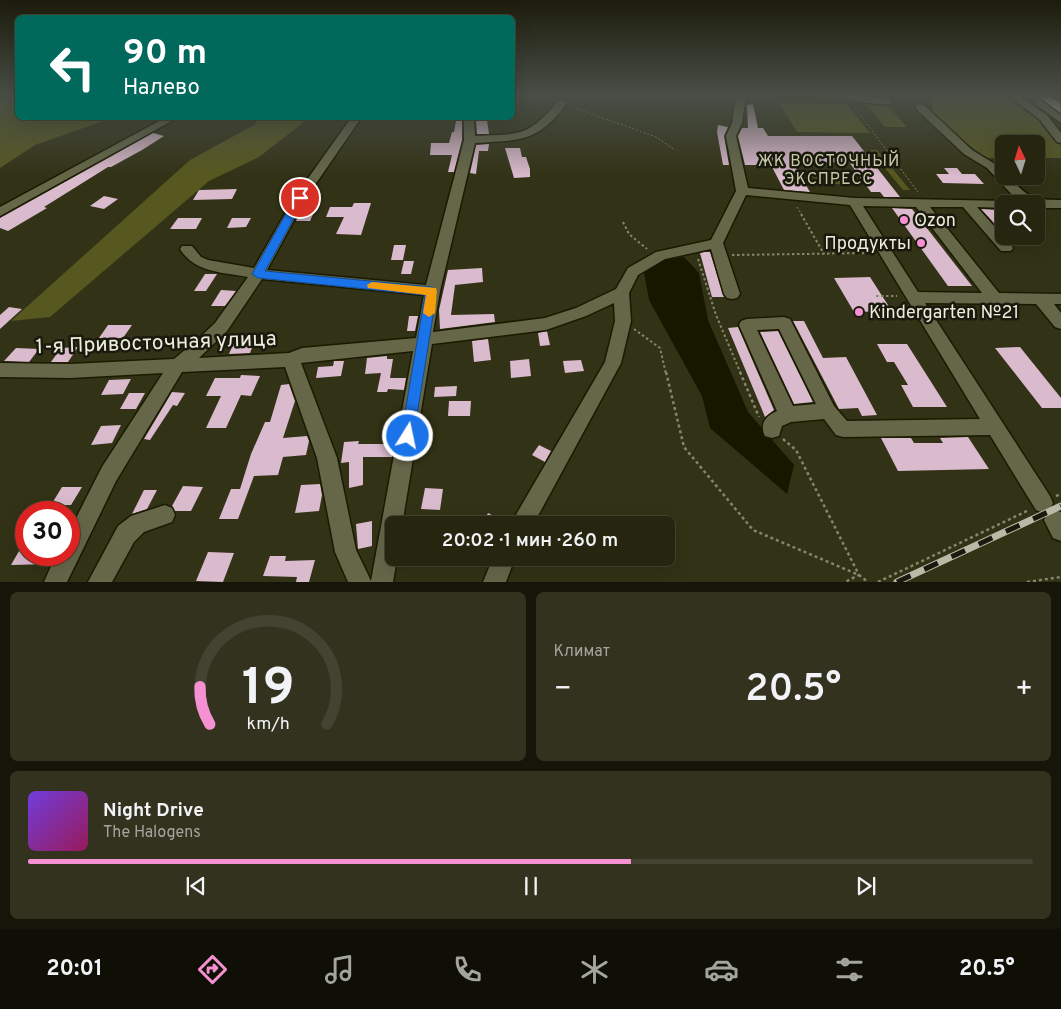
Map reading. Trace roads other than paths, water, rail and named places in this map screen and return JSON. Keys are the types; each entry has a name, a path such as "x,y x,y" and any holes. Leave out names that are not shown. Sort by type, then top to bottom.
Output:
{"street":[{"path":"0,212 164,122"},
{"path":"80,531 114,466 177,366 202,346 222,326 258,274 300,198 353,122"},
{"path":"382,582 432,291 470,140 469,122"},
{"path":"470,140 519,136 531,132 545,122"},
{"path":"732,294 718,249 742,191 731,136 737,122"},
{"path":"936,122 968,152 991,166 1019,195"},
{"path":"1047,122 1061,140"},
{"path":"742,191 854,202 995,204"},
{"path":"854,202 912,297 1053,518"},
{"path":"924,204 996,298"},
{"path":"967,204 1006,248"},
{"path":"1045,204 1061,204"},
{"path":"1045,207 1061,218"},
{"path":"526,516 613,363 623,320 621,293 633,272 661,255 692,248 718,249"},
{"path":"187,249 196,260 205,264 258,274 432,291"},
{"path":"291,360 302,355 424,342 546,324 581,312 621,293"},
{"path":"912,297 1061,298"},
{"path":"1040,298 1061,323"},
{"path":"788,414 747,325 784,323 828,412 843,429 994,427"},
{"name":"1-я Привосточная улица","path":"0,370 70,371 291,360 327,458 346,552 360,582"},
{"path":"772,430 773,422 788,414 828,412"},
{"path":"99,582 126,534 138,523 165,515"},
{"path":"55,582 62,566"},
{"path":"494,582 501,566"}],"railway":[{"path":"897,582 1061,506"}],"place":[{"name":"Ozon","path":"904,220"},
{"name":"Продукты","path":"921,243"},
{"name":"Kindergarten №21","path":"859,312"}],"district":[{"name":"ЖК ВОСТОЧНЫЙ ЭКСПРЕСС","path":"829,169"}]}
